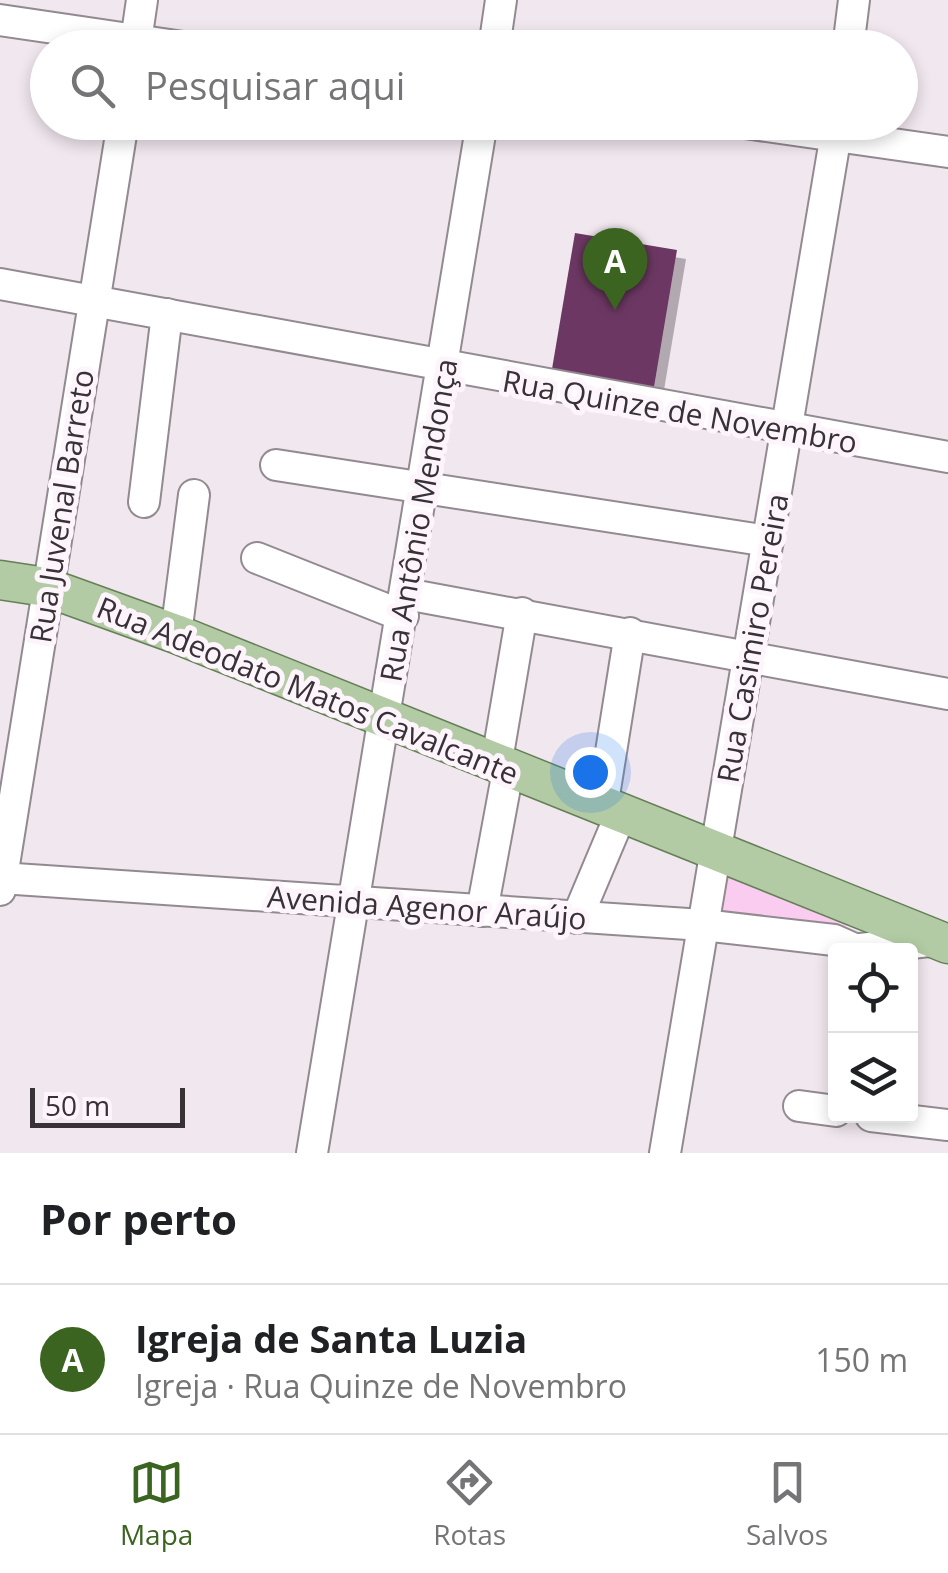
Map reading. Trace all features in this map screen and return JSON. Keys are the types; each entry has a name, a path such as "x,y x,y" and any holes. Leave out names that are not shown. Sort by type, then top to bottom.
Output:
{"main road":[{"name":"Rua Adeodato Matos Cavalcante","path":"0,580 46,587 176,634 611,812 945,940"}],"street":[{"path":"138,30 142,0"},
{"path":"497,30 501,0"},
{"path":"850,30 854,0"},
{"path":"0,20 57,30"},
{"name":"Rua Juvenal Barreto","path":"0,884 10,760 46,587 120,140"},
{"name":"Rua Antônio Mendonça","path":"312,1153 479,140"},
{"name":"Rua Casimiro Pereira","path":"664,1153 835,140"},
{"path":"890,140 948,152"},
{"name":"Rua Quinze de Novembro","path":"0,284 787,431 948,457"},
{"path":"144,502 168,314"},
{"path":"276,464 768,541"},
{"path":"176,634 194,495"},
{"path":"257,558 404,605 522,613 948,694"},
{"path":"482,911 522,613"},
{"path":"578,918 611,812 630,634"},
{"name":"Avenida Agenor Araújo","path":"0,884 837,943"},
{"name":"Avenida Agenor Araújo","path":"350,910 482,911 578,918 701,934"},
{"name":"Avenida Agenor Araújo","path":"915,943 945,940"},
{"path":"799,1106 828,1110"},
{"path":"918,1122 948,1126"}],"shaded area":[{"path":"727,874 846,918 848,925 843,928 720,918"}],"building":[{"path":"575,233 677,250 654,387 552,369"}],"place":[{"name":"Igreja de Santa Luzia","path":"615,310"}]}
